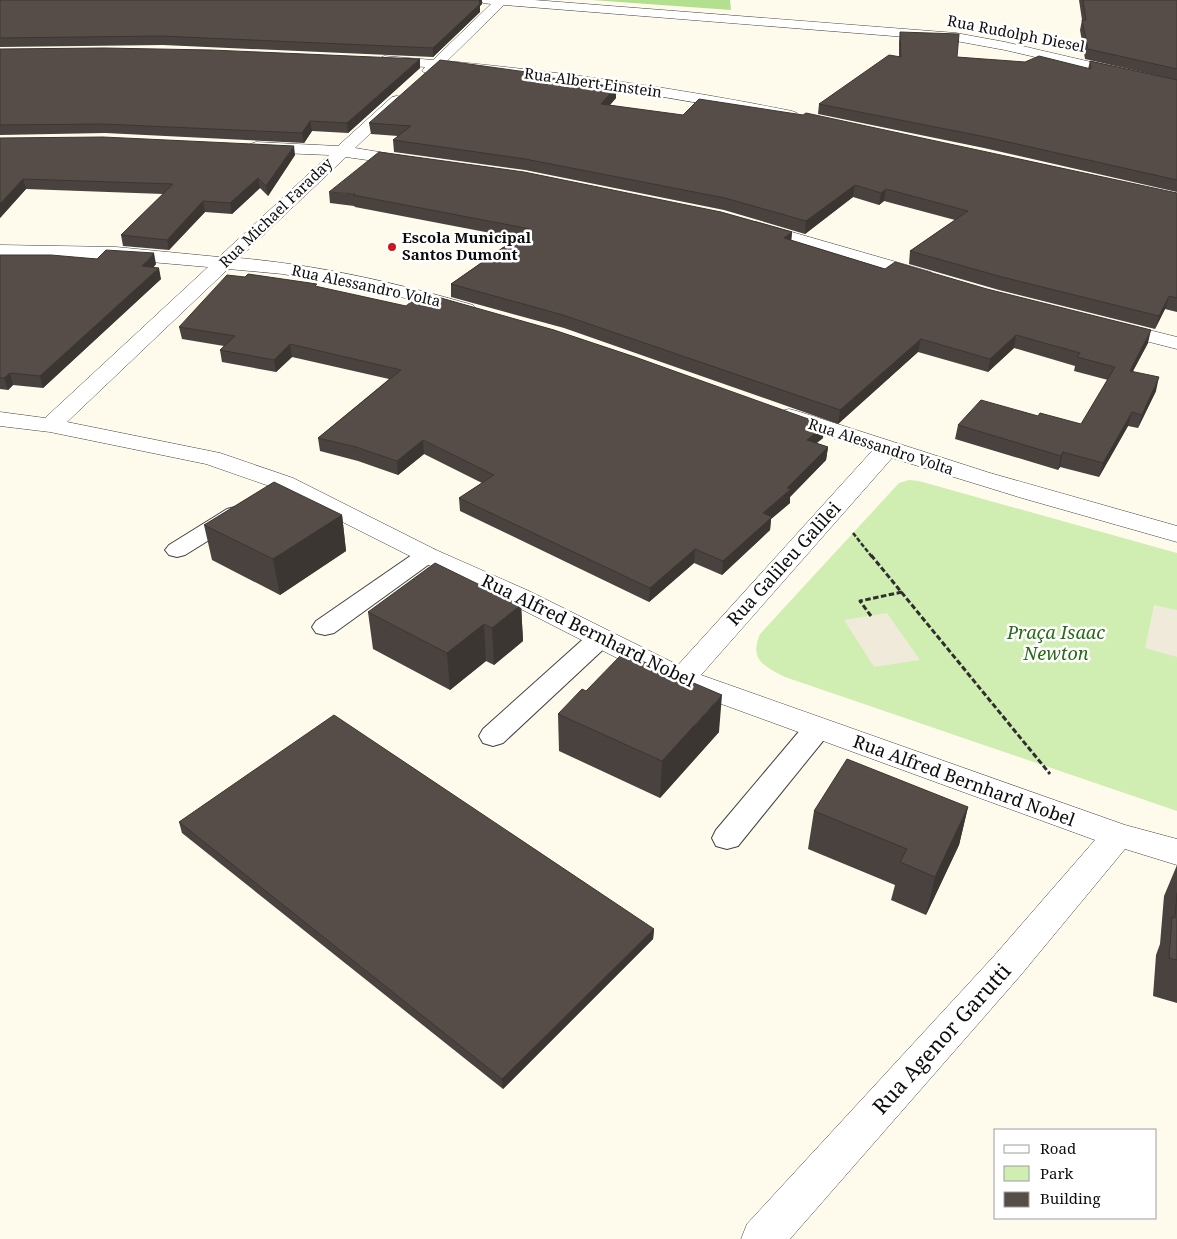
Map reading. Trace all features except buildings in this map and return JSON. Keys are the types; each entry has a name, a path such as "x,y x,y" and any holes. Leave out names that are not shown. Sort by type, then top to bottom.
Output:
{"street":[{"name":"Rua Michael Faraday","path":"50,425 225,262 340,151 437,63 494,1"},
{"name":"Rua Rudolph Diesel","path":"494,1 956,36 1177,86"},
{"name":"Rua Albert Einstein","path":"370,59 437,63 577,80 724,102 810,120"},
{"path":"242,147 340,151 427,163"},
{"path":"743,223 939,281"},
{"name":"Rua Alessandro Volta","path":"0,251 116,253 283,268 418,295 483,313"},
{"path":"1094,322 1177,343"},
{"name":"Rua Alessandro Volta","path":"770,410 886,450 1051,500 1177,534"},
{"name":"Rua Alfred Bernhard Nobel","path":"0,419 50,425 212,458 284,484 427,555 519,597 599,639 682,679 817,729 1118,835 1177,852"},
{"name":"Rua Galileu Galilei","path":"682,679 886,450"},
{"name":"Rua Agenor Garutti","path":"762,1239 1007,966 1118,835"}],"lane":[{"path":"177,550 284,484"},
{"path":"325,627 427,555"},
{"path":"493,736 599,639"},
{"path":"728,838 817,729"}],"path":[{"path":"823,520 850,529 1051,773 1041,808"},
{"path":"871,616 860,601 902,592"}],"green space":[{"path":"592,0 730,0 731,10"},
{"name":"Praça Isaac Newton","path":"909,480 919,481 1177,553 1177,811 785,677 761,661 756,650 760,634 899,483"}],"shaded area":[{"path":"1154,605 1177,610 1177,657 1145,648"},
{"path":"887,613 920,660 874,667 844,620"}],"place":[{"name":"Escola Municipal Santos Dumont","path":"392,247"}]}
